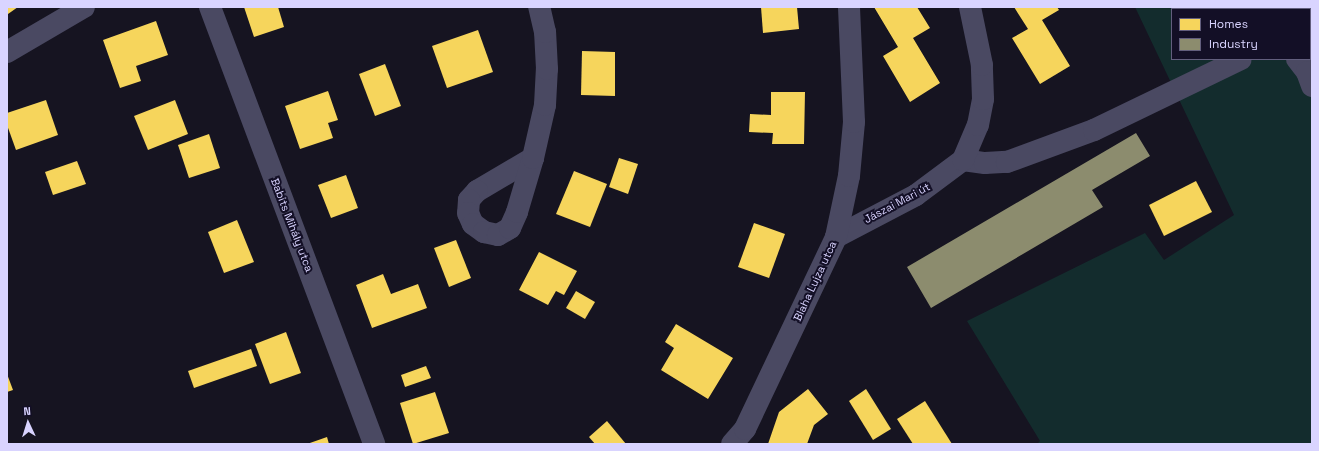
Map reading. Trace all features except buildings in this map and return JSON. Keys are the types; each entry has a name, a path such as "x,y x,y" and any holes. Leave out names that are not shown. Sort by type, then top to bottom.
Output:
{"street":[{"path":"7,52 84,7"},
{"name":"Babits Mihály utca","path":"210,7 374,444"},
{"path":"533,158 545,105 547,69 545,32 539,7"},
{"name":"Blaha Lujza utca","path":"741,439 836,237 849,176 854,122 848,7"},
{"path":"970,7 982,65 983,99 978,125 963,160 985,163 1014,160 1094,130 1239,60"},
{"path":"1298,60 1307,72 1312,86"},
{"name":"Jászai Mari út","path":"836,237 916,195 963,160"}],"green space":[{"path":"1135,7 1312,7 1312,444 1037,444 1040,441 967,321 1145,233 1164,260 1234,215"}]}
